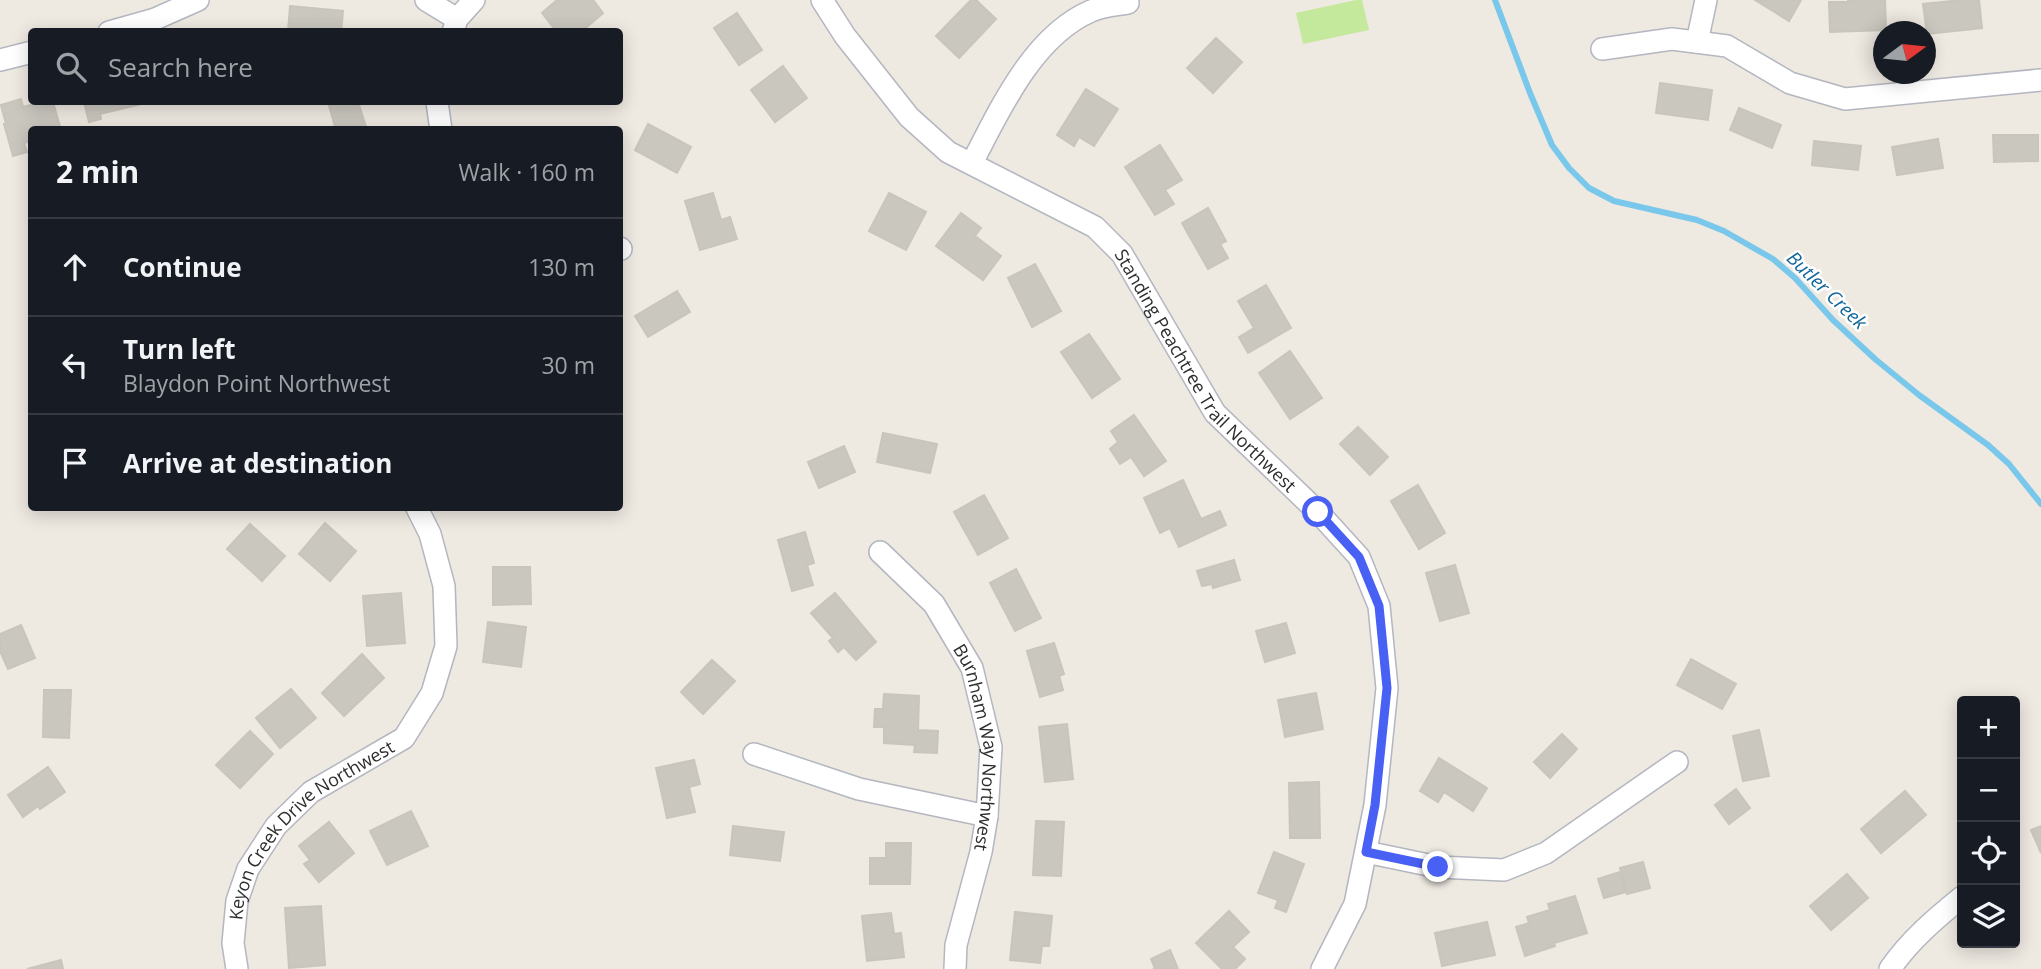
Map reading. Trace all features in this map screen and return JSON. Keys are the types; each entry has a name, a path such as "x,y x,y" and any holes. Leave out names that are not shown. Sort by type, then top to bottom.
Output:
{"street":[{"path":"123,28 155,19 198,0"},
{"path":"426,0 455,25 474,0"},
{"name":"Standing Peachtree Trail Northwest","path":"822,0 845,36 909,117 948,152 1095,227 1122,254 1215,414 1318,512 1359,557 1379,606 1387,688 1375,805 1355,904 1322,969"},
{"path":"1697,42 1706,0"},
{"path":"972,163 1009,91 1055,31 1092,10 1128,3"},
{"path":"1602,49 1672,38 1727,46 1790,83 1845,99 2041,80"},
{"path":"0,60 28,53"},
{"path":"437,105 440,126"},
{"name":"Keyon Creek Drive Northwest","path":"237,969 233,943 237,901 248,869 276,826 311,792 404,738 432,693 446,646 444,586 430,534 418,511"},
{"name":"Burnham Way Northwest","path":"880,552 934,604 972,668 991,747 987,816 981,852 956,945 955,969"},
{"path":"754,754 859,789 987,816"},
{"path":"1366,852 1438,867 1504,870 1546,853 1677,762"},
{"path":"1890,969 1915,939 1957,901"}],"green space":[{"path":"1362,0 1369,30 1303,44 1296,13"}],"building":[{"path":"557,0 593,0 603,13 586,28 554,28 542,13"},
{"path":"971,0 976,0 996,19 959,58 936,36"},
{"path":"1755,0 1801,0 1789,21"},
{"path":"1885,0 1886,21 1873,21 1873,30 1830,32 1829,2"},
{"path":"1979,0 1982,28 1936,33 1936,21 1925,21 1923,4"},
{"path":"290,6 343,11 341,28 288,28"},
{"path":"737,13 762,50 739,65 714,28"},
{"path":"1216,38 1242,62 1213,93 1187,68"},
{"path":"783,66 807,98 775,122 751,90"},
{"path":"1660,83 1712,90 1708,120 1656,113"},
{"path":"1086,89 1118,109 1094,146 1079,137 1074,146 1057,135"},
{"path":"21,99 23,107 54,105 60,126 28,126 28,142 24,143 27,152 13,156 1,105"},
{"path":"85,105 137,105 100,114 101,119 89,122"},
{"path":"329,105 359,105 366,126 335,126"},
{"path":"1739,108 1781,125 1772,148 1730,130"},
{"path":"648,124 691,147 677,173 635,150"},
{"path":"1993,135 2038,135 2038,161 1994,162"},
{"path":"1938,139 1943,168 1897,175 1892,147"},
{"path":"1814,141 1861,146 1858,170 1812,165"},
{"path":"1160,145 1182,180 1165,190 1174,204 1155,215 1125,167"},
{"path":"713,193 721,220 730,217 737,239 700,250 685,201"},
{"path":"889,193 926,212 906,250 869,231"},
{"path":"1208,208 1226,241 1220,244 1228,258 1208,269 1182,223"},
{"path":"961,213 981,228 975,236 1001,256 983,280 936,246"},
{"path":"1035,264 1061,311 1032,327 1008,278"},
{"path":"1266,285 1291,328 1248,353 1239,337 1254,328 1238,301"},
{"path":"677,291 690,312 648,337 635,316"},
{"path":"1089,334 1120,379 1092,398 1061,352"},
{"path":"1290,351 1322,398 1290,419 1259,373"},
{"path":"1134,415 1166,461 1144,476 1131,457 1120,464 1110,449 1118,442 1111,431"},
{"path":"1358,427 1388,457 1370,475 1340,444"},
{"path":"883,433 937,444 930,473 877,462"},
{"path":"844,446 855,472 819,488 808,462"},
{"path":"1183,480 1201,519 1220,511 1226,525 1179,547 1170,528 1160,533 1144,498"},
{"path":"1418,485 1445,533 1419,549 1391,501"},
{"path":"984,495 1008,538 978,555 954,512"},
{"path":"325,523 356,551 330,581 299,554"},
{"path":"250,524 285,556 262,581 227,549"},
{"path":"805,532 814,563 807,565 813,585 792,591 778,540"},
{"path":"1234,560 1240,580 1213,588 1212,584 1202,586 1197,571"},
{"path":"1455,565 1469,613 1440,621 1426,573"},
{"path":"493,567 530,567 531,604 493,605"},
{"path":"1016,569 1041,618 1015,631 990,583"},
{"path":"401,593 405,643 367,646 363,596"},
{"path":"835,593 876,642 856,660 844,647 838,652 829,641 833,638 811,613"},
{"path":"488,622 526,627 521,667 483,662"},
{"path":"1286,623 1295,653 1265,662 1256,631"},
{"path":"21,625 35,658 8,669 0,651 0,634"},
{"path":"1054,643 1064,674 1059,676 1063,690 1040,697 1027,651"},
{"path":"362,654 384,678 344,716 322,693"},
{"path":"1691,659 1736,684 1722,709 1677,685"},
{"path":"712,660 735,681 703,714 681,692"},
{"path":"291,689 316,718 280,748 256,718"},
{"path":"44,690 71,690 69,738 43,737"},
{"path":"1316,693 1323,729 1285,737 1278,700"},
{"path":"884,694 919,696 918,730 938,731 937,753 914,752 915,745 884,743 884,727 874,727 875,709 883,709"},
{"path":"1067,724 1073,779 1045,782 1039,727"},
{"path":"1759,730 1769,776 1743,781 1733,736"},
{"path":"250,731 273,754 240,788 216,765"},
{"path":"1562,734 1577,749 1550,778 1534,762"},
{"path":"1439,758 1487,788 1473,811 1444,792 1438,802 1420,791"},
{"path":"694,760 700,784 689,787 695,812 667,818 656,768"},
{"path":"48,767 65,792 23,817 8,795"},
{"path":"1319,782 1320,838 1290,838 1289,783"},
{"path":"1736,789 1750,808 1729,824 1715,805"},
{"path":"1905,791 1926,815 1881,853 1861,829"},
{"path":"411,811 428,846 387,865 370,831"},
{"path":"1036,821 1064,822 1061,876 1033,875"},
{"path":"329,822 354,853 319,882 304,864 310,860 299,846"},
{"path":"733,826 784,832 780,861 730,855"},
{"path":"2041,826 2041,853 2031,830"},
{"path":"886,843 911,843 910,884 870,884 870,858 886,858"},
{"path":"1274,852 1304,864 1286,912 1275,908 1278,900 1258,893"},
{"path":"1643,862 1650,888 1627,894 1620,868"},
{"path":"1620,872 1626,892 1604,898 1598,879"},
{"path":"1847,874 1868,898 1831,930 1810,906"},
{"path":"1575,896 1587,933 1554,943 1555,946 1525,956 1516,927 1529,923 1527,917 1550,910 1548,904"},
{"path":"321,906 325,965 289,968 285,908"},
{"path":"1229,911 1249,932 1233,947 1245,959 1235,969 1222,969 1196,943"},
{"path":"1015,912 1052,916 1049,946 1042,946 1040,963 1010,960"},
{"path":"891,913 894,934 901,933 904,957 867,961 862,916"},
{"path":"1487,922 1495,955 1442,966 1435,933"},
{"path":"1170,950 1178,969 1153,969 1155,968 1151,959"},
{"path":"61,960 63,969 27,969"}],"waterway":[{"name":"Butler Creek","path":"1495,0 1552,145 1569,168 1589,188 1614,201 1697,220 1724,231 1773,259 1875,359 2009,464 2041,504"}],"route":[{"path":"1318,512 1359,557 1379,606 1387,688 1375,805 1366,852 1438,867"}]}
